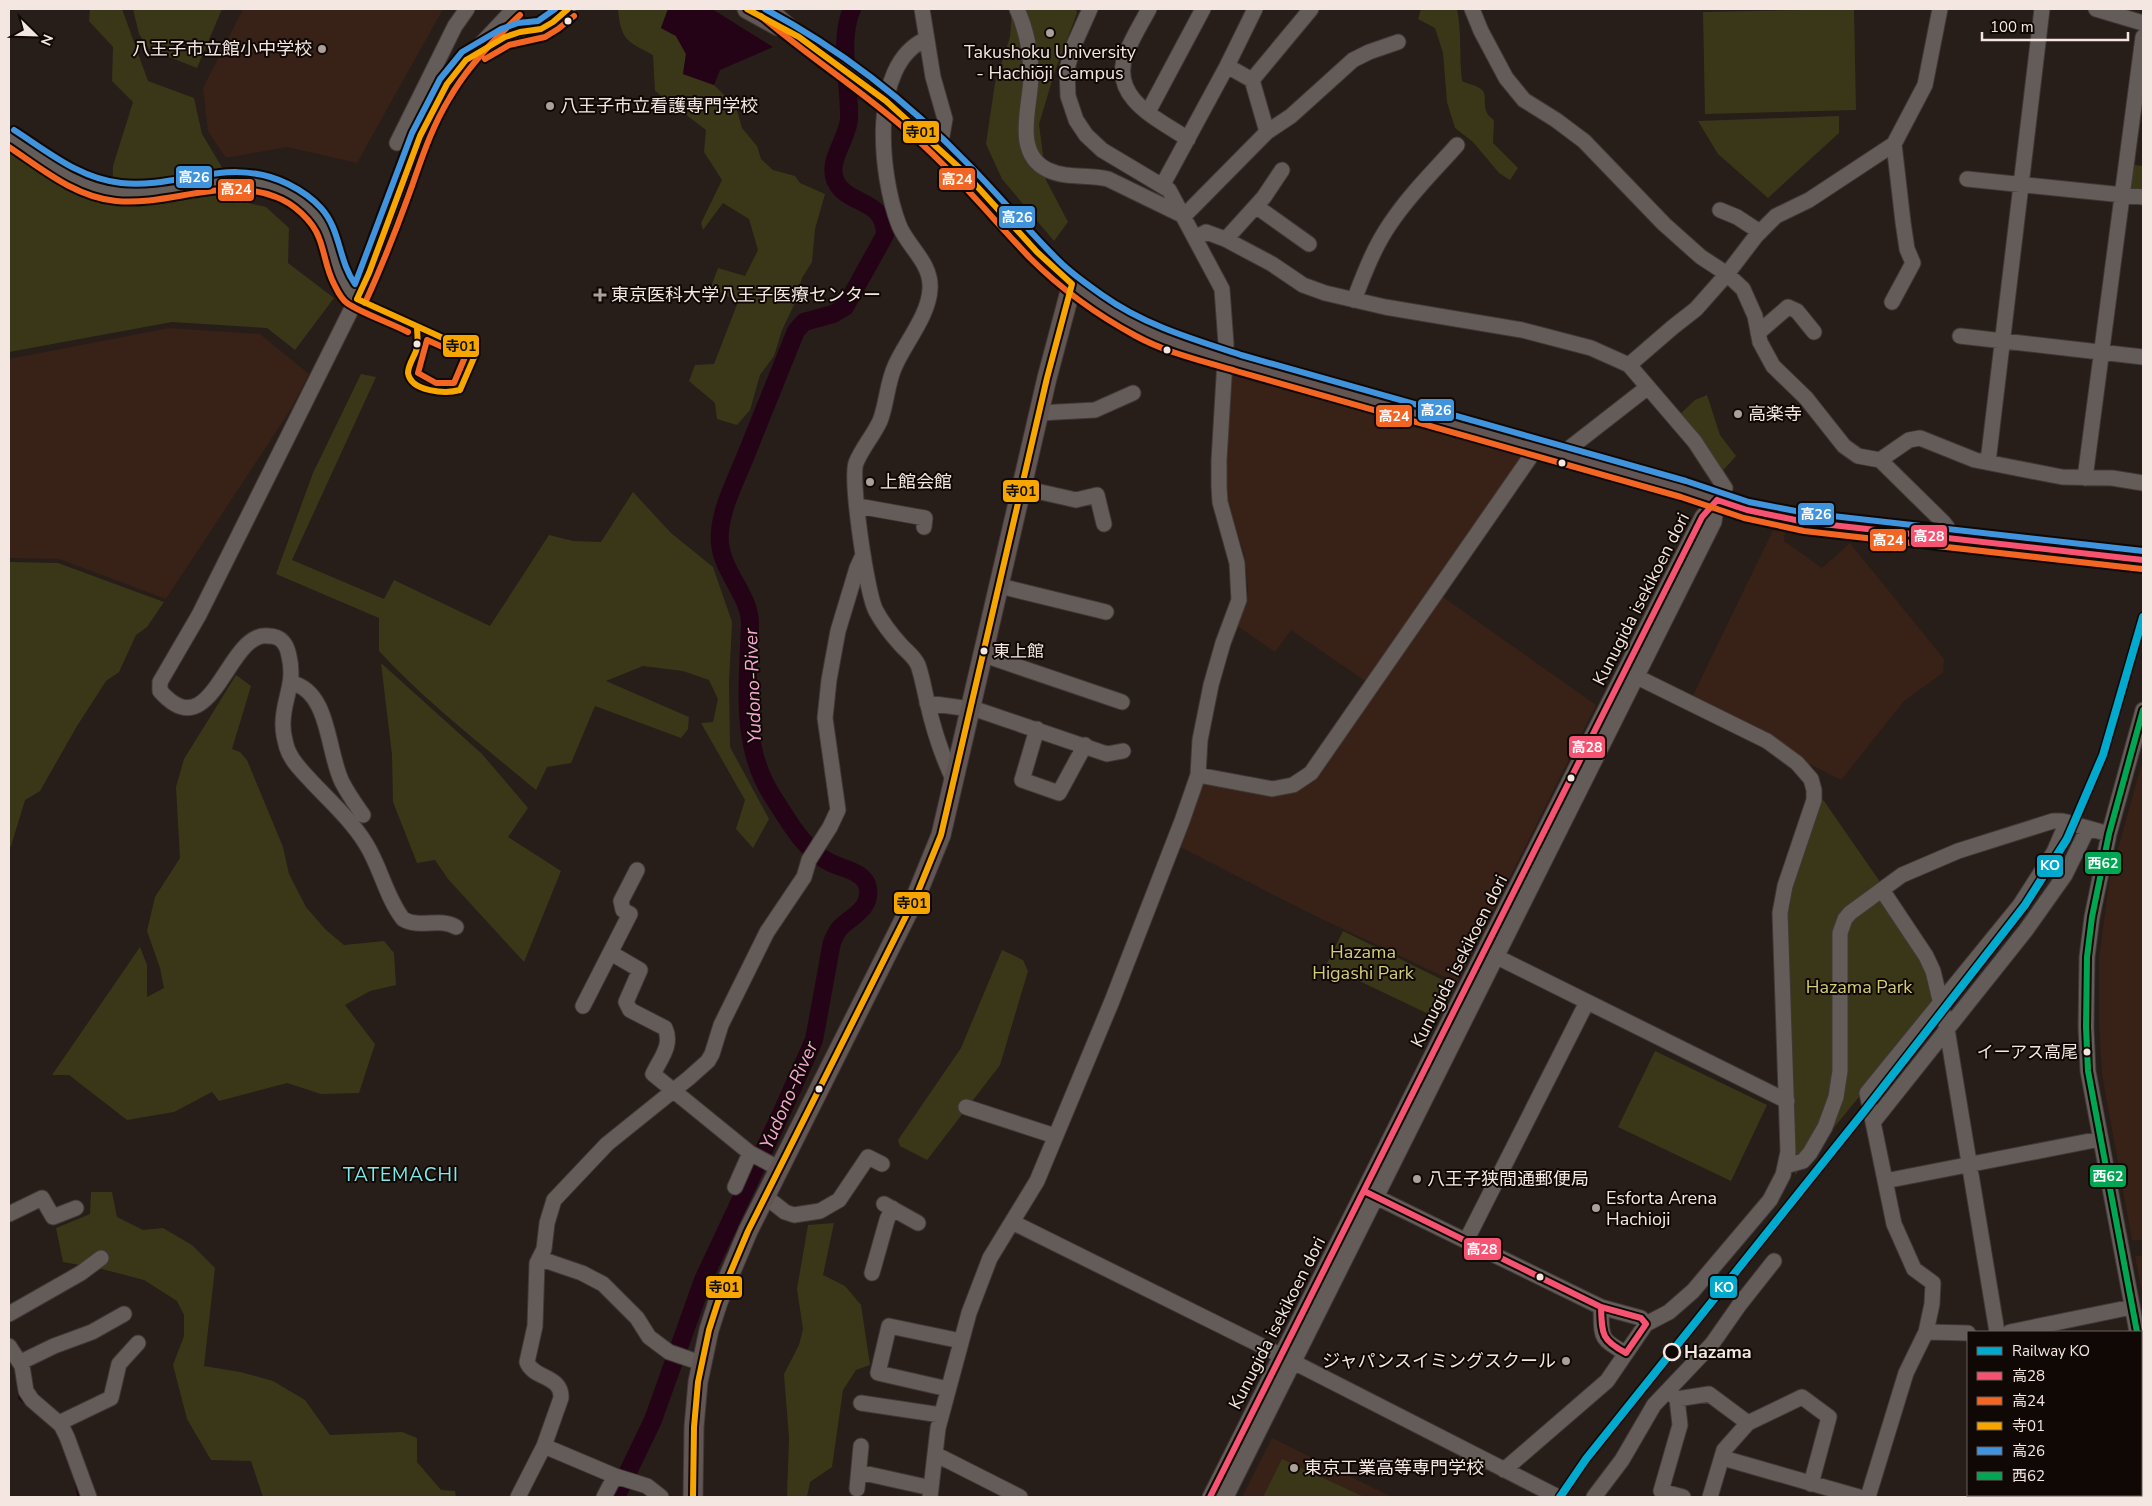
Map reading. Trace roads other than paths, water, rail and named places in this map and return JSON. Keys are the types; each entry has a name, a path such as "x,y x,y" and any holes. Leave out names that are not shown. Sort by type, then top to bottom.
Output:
{"main road":[{"path":"746,9 799,37"},
{"path":"767,9 799,37 886,101 940,148 1037,252 1072,284 1110,311 1141,329 1170,341 1565,455 1747,510 1805,522 2143,560"},
{"path":"693,1497 695,1406 693,1361 732,1264 766,1197 773,1165 917,894 941,835 1072,284"}],"street":[{"path":"397,143 455,26 466,9"},
{"path":"456,926 451,924 410,923 399,914 366,844 297,765 288,751 283,725 292,682 292,667 283,642 274,636 264,635 255,638 228,667 211,695 199,705 183,706 166,698 160,691 160,682 199,615 369,273 420,136 447,84 466,60 514,9"},
{"path":"466,60 505,37 520,32 541,29 568,9"},
{"path":"922,9 933,78 945,119 940,148"},
{"path":"1017,9 1026,35 1031,75 1026,134 1028,145 1038,163 1047,170 1058,174 1098,176 1108,179 1184,216"},
{"path":"859,1472 931,1493 941,1415 969,1313 990,1258 1034,1185 1112,1001 1182,821 1198,775 1200,740 1210,692 1223,643 1238,606 1237,563 1220,502 1219,488 1225,358 1222,290 1172,194 1102,150 1086,135 1072,112 1067,88 1068,64 1073,46 1090,9"},
{"path":"1149,9 1126,54 1123,75 1129,95 1148,112 1188,139"},
{"path":"1148,112 1203,9"},
{"path":"1162,186 1227,66 1255,9"},
{"path":"1472,9 1481,31 1506,78 1524,100 1571,130 1670,229 1701,257 1727,274 1743,290 1755,316 1760,342 1773,366 1806,398 1844,446 1858,456 1880,460 1943,522 1947,527 1949,537"},
{"path":"1988,462 2042,9"},
{"path":"2096,9 2143,23"},
{"path":"1252,80 1304,13"},
{"path":"1629,365 1672,327 1696,310 1760,232 1776,216 1809,200 1894,144 1925,85 1939,15"},
{"path":"2085,478 2143,37"},
{"path":"926,39 916,44 900,63 889,86 886,101 884,145 887,184 891,202 899,227 923,264 930,283 930,290 927,305 895,366 880,421 855,468 863,555 873,606 888,629 916,661 946,763 954,781"},
{"path":"1184,216 1267,132 1291,116 1353,60 1398,42"},
{"path":"1227,66 1252,80 1267,132"},
{"path":"9,137 67,175 87,185 109,191 133,194 153,193 228,179 265,181 291,195 318,217 327,234 332,256 345,286 356,299"},
{"path":"1892,302 1913,263 1907,249 1894,144"},
{"path":"1354,300 1372,255 1389,225 1412,194 1457,146"},
{"path":"1226,239 1256,207 1282,170"},
{"path":"1967,179 2143,197"},
{"path":"1256,207 1309,244"},
{"path":"1720,210 1737,217 1760,232"},
{"path":"1195,238 1206,232 1226,239 1309,288 1354,300 1522,330 1591,348 1629,365 1695,442 1710,464 1724,488 1717,500"},
{"path":"1758,332 1788,307 1797,311 1814,332"},
{"path":"1960,336 2143,357"},
{"path":"1565,455 1571,447 1648,387"},
{"path":"1040,413 1095,410 1133,393"},
{"path":"1880,460 1915,438 1920,438 1965,457 1988,462 2062,476 2112,478 2143,483"},
{"path":"1198,775 1272,789 1293,785 1311,773 1531,456 1534,447"},
{"path":"1023,488 1076,500 1097,495 1104,524"},
{"name":"Kunugida isekikoen dori","path":"1226,1497 1287,1360 1631,674 1702,517 1717,500"},
{"path":"858,506 925,518 924,527"},
{"path":"518,1497 544,1446 561,1398 558,1384 530,1368 527,1362 536,1326 536,1263 544,1248 551,1207 556,1196 607,1144 704,1065 712,1054 721,1026 748,969 768,932 804,877 809,860 830,827 838,810 825,718 829,680 838,631 857,568 863,555"},
{"path":"1000,586 1106,612"},
{"path":"984,655 1122,701"},
{"path":"1504,1470 1607,1381 1646,1324 1669,1312 1693,1291 1770,1200 1785,1166 1789,1143 1780,913 1785,886 1814,800 1813,785 1797,763 1767,741 1631,674"},
{"path":"292,682 305,687 317,702 342,782 363,811 342,815"},
{"path":"927,702 971,708 1107,754 1123,751"},
{"path":"2137,1331 2088,1071 2086,1027 2087,957 2092,917 2109,834 2143,710"},
{"path":"1037,729 1022,780 1060,793 1085,745"},
{"path":"1785,1166 1803,1161 1810,1153 1825,1127 1836,1096 1840,1070 1840,933 1850,913 1902,875 1958,851 2053,821 2068,822 2109,834"},
{"path":"1868,1497 1906,1373 1926,1332 1932,1304 1933,1283 1914,1269 1894,1224 1867,1093 2020,905 2054,852 2068,822"},
{"path":"1874,1121 2032,922 2065,875 2088,828"},
{"path":"583,1006 612,953 630,914 623,910 621,901 637,870"},
{"path":"1882,890 1926,956 1941,1004 1998,1331"},
{"path":"612,953 640,970 626,1002 627,1006 630,1010 665,1028 669,1043 652,1074 752,1154 773,1165"},
{"path":"1491,954 1787,1101"},
{"path":"1466,1241 1587,1002"},
{"path":"966,1107 1055,1136"},
{"path":"1885,1181 2100,1139"},
{"path":"735,1187 752,1154"},
{"path":"766,1197 785,1212 794,1216 820,1211 839,1200 868,1156 882,1164"},
{"path":"1370,1194 1600,1307 1641,1318 1646,1324"},
{"path":"9,1214 42,1198 53,1217 76,1208"},
{"path":"872,1273 887,1220 888,1206 918,1223"},
{"path":"1012,1222 1554,1494"},
{"path":"9,1314 81,1273 101,1258"},
{"path":"536,1263 546,1261 582,1273 603,1284 637,1318 649,1337 669,1352 693,1361"},
{"path":"1594,1497 1622,1460 1654,1405 1672,1395 1774,1261"},
{"path":"1600,1307 1603,1338 1608,1344 1626,1353"},
{"path":"2015,1331 2132,1307"},
{"path":"20,1362 54,1346 92,1332 124,1314"},
{"path":"948,1389 878,1373 890,1326 961,1341"},
{"path":"1926,1332 1967,1334"},
{"path":"59,1424 111,1398 119,1364 138,1344"},
{"path":"9,1346 20,1362 26,1391 32,1400 59,1424 68,1437 89,1497"},
{"name":"Kunugida isekikoen dori","path":"1210,1497 1287,1360"},
{"path":"1672,1395 1709,1394 1748,1423"},
{"path":"1672,1395 1680,1425 1661,1491 1683,1497"},
{"path":"1710,1497 1724,1450 1748,1423 1802,1397 1829,1417 1811,1484"},
{"path":"861,1402 941,1415"},
{"path":"544,1446 617,1476 637,1488 661,1497"},
{"path":"857,1489 862,1446"},
{"path":"935,1454 1020,1497"},
{"path":"1730,1460 1859,1497"},
{"path":"604,1497 617,1476"}],"waterway":[{"name":"Yudono-River","path":"616,1497 653,1420 703,1280 814,1040 832,942 839,929 863,907 868,896 866,882 858,874 829,862 811,850 784,815 762,777 750,735 748,713 749,615 742,595 726,565 720,544 722,520 729,496 796,331 804,322 833,314 845,307 885,235 879,214 873,208 842,190 836,182 834,174 835,158 848,127 849,119 845,48 848,21 852,9"},
{"path":"19,1392 20,1398 26,1403"},
{"path":"76,1481 79,1497"}],"rail line":[{"name":"KO","path":"1560,1497 1586,1459 1866,1109 2025,905 2067,839 2103,755 2143,617"}],"place":[{"name":"Takushoku University - Hachiōji Campus","path":"1050,33"},
{"name":"八王子市立館小中学校","path":"322,49"},
{"name":"八王子市立看護専門学校","path":"550,106"},
{"name":"東京医科大学八王子医療センター","path":"600,295"},
{"name":"高楽寺","path":"1738,414"},
{"name":"上館会館","path":"870,482"},
{"name":"東上館","path":"984,651"},
{"name":"イーアス高尾","path":"2087,1052"},
{"name":"八王子狭間通郵便局","path":"1417,1179"},
{"name":"Esforta Arena Hachioji","path":"1596,1208"},
{"name":"Hazama","path":"1672,1352"},
{"name":"ジャパンスイミングスクール","path":"1566,1361"},
{"name":"東京工業高等専門学校","path":"1294,1468"}],"district":[{"name":"TATEMACHI","path":"401,1174"}],"park label":[{"name":"Hazama Higashi Park","path":"1363,962"},
{"name":"Hazama Park","path":"1859,987"}]}
